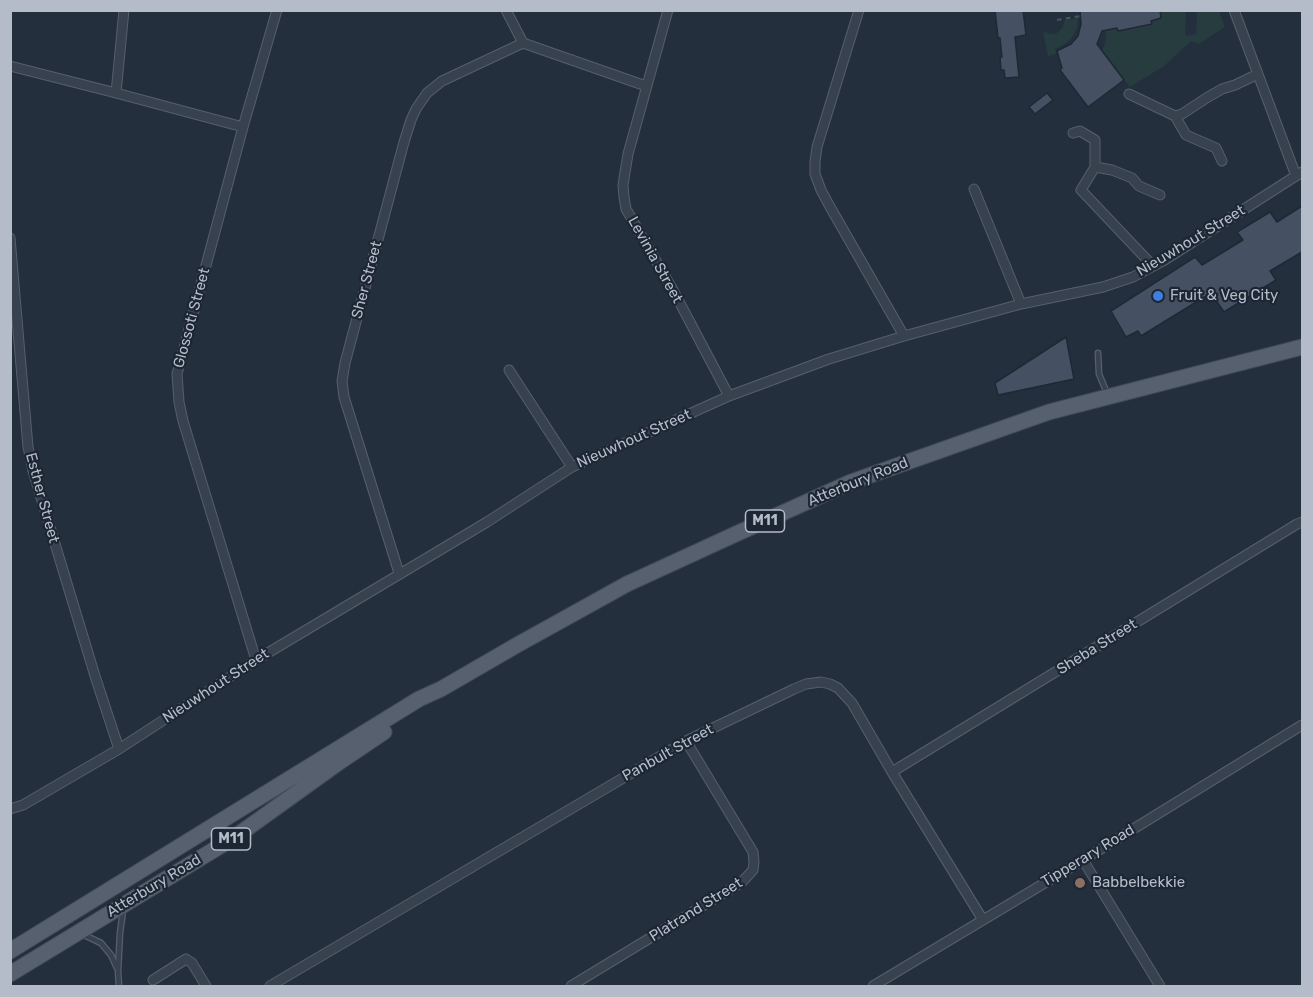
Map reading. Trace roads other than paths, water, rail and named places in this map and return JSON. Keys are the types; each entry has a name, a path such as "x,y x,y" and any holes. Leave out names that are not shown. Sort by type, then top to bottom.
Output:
{"main road":[{"name":"Atterbury Road","path":"10,951 419,699 441,689 627,584 738,532 851,482 1010,425 1108,396 1302,347"},
{"name":"Atterbury Road","path":"10,974 235,837 422,706 441,689"}],"street":[{"path":"116,93 124,10"},
{"name":"Glossoti Street","path":"256,660 186,432 179,402 177,374 277,10"},
{"path":"506,10 523,43 646,86"},
{"name":"Levinia Street","path":"668,10 624,171 623,185 627,209 729,396"},
{"path":"859,10 818,147 815,174 821,190 904,336"},
{"path":"1234,10 1299,174"},
{"name":"Sher Street","path":"399,573 344,397 342,381 345,363 404,142 416,109 434,86 523,43"},
{"path":"10,66 243,127"},
{"path":"1175,116 1182,114 1208,96 1258,74"},
{"path":"1129,93 1175,116 1186,135 1216,148 1222,161"},
{"path":"1073,133 1080,131 1095,140 1095,167 1081,190 1153,266"},
{"path":"1095,167 1112,170 1132,178 1139,186 1160,195"},
{"name":"Nieuwhout Street","path":"10,809 23,805 119,749 256,660 487,522 572,467 729,396 829,359 1021,304 1133,277 1299,174"},
{"path":"975,189 1021,304"},
{"name":"Esther Street","path":"10,238 28,447 33,471 119,749"},
{"path":"509,370 572,467"},
{"name":"Sheba Street","path":"892,772 1302,522"},
{"name":"Panbult Street","path":"270,987 686,741 806,684 820,682 838,688 852,703 983,920"},
{"name":"Tipperary Road","path":"873,987 1302,725"},
{"name":"Platrand Street","path":"571,987 742,882 753,870 753,852 686,741"},
{"path":"1083,860 1160,987"},
{"path":"153,980 186,959 192,963 206,987"}],"lane":[{"path":"1098,353 1099,374 1108,396"},
{"path":"119,987 120,933 124,905"},
{"path":"78,933 101,943 111,955 118,971"}],"place":[{"name":"Fruit & Veg City","path":"1158,296"},
{"name":"Babbelbekkie","path":"1080,883"}]}
